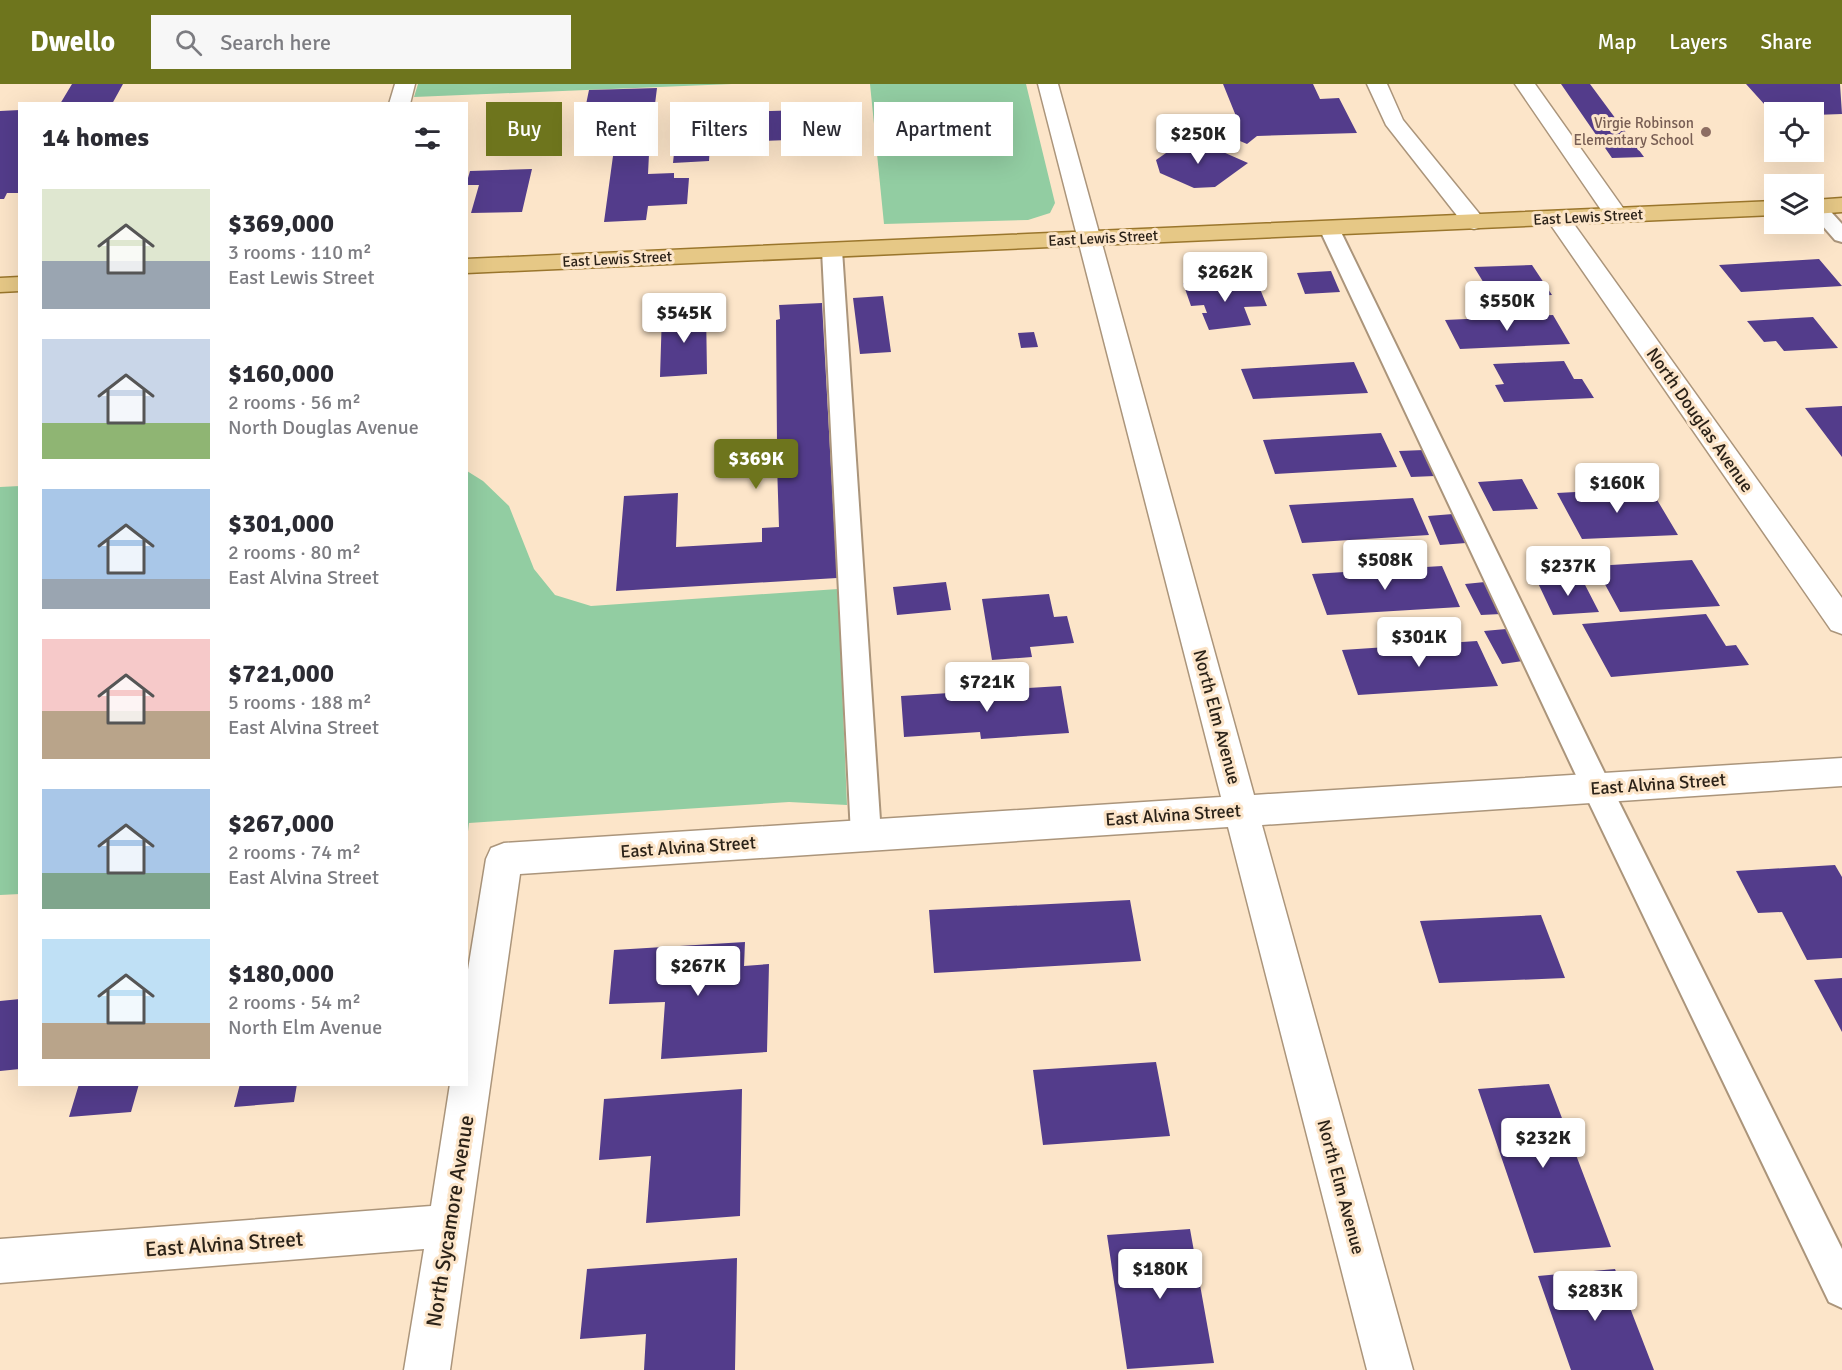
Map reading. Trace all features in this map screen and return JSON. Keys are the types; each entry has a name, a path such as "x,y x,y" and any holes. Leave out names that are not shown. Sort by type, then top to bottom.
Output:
{"main road":[{"path":"1824,207 1842,206"},
{"name":"East Lewis Street","path":"468,266 1764,208"},
{"path":"0,285 18,284"}],"street":[{"path":"400,102 405,84"},
{"name":"North Elm Avenue","path":"1048,84 1390,1370"},
{"path":"1377,84 1393,121 1474,222"},
{"path":"1526,84 1616,215"},
{"name":"North Douglas Avenue","path":"1558,218 1842,621"},
{"name":"East Alvina Street","path":"504,859 1842,772"},
{"name":"North Sycamore Avenue","path":"427,1370 504,859"},
{"name":"East Alvina Street","path":"0,1261 449,1226"}],"lane":[{"path":"1824,217 1842,236"},
{"path":"1329,228 1597,788 1842,1289"},
{"path":"832,250 866,835"}],"green space":[{"path":"418,84 732,84 414,97"},
{"path":"870,84 1026,84 1055,203 1050,213 1028,220 884,224 877,156 1013,156 1013,102 874,102 874,124"},
{"path":"468,472 483,481 509,506 534,569 555,595 591,606 838,589 847,805 789,802 469,823 468,832"},
{"path":"18,486 18,894 0,895 0,487"}],"building":[{"path":"72,84 123,84 113,102 61,102"},
{"path":"1223,84 1313,84 1320,99 1339,98 1357,133 1257,136 1247,144 1228,136 1240,126"},
{"path":"1561,84 1590,84 1644,157 1612,158"},
{"path":"1746,84 1840,84 1842,114 1824,115 1824,102 1764,102 1764,104"},
{"path":"657,88 655,102 586,102 589,90"},
{"path":"18,110 18,193 7,193 4,199 0,199 0,111"},
{"path":"769,111 781,111 781,140 769,141"},
{"path":"1189,137 1248,163 1215,187 1194,188 1160,173 1156,160"},
{"path":"613,156 649,156 648,174 674,173 674,178 689,178 687,204 648,206 646,220 604,222"},
{"path":"674,156 709,156 709,161 673,163"},
{"path":"532,169 522,212 471,213 479,185 468,185 470,171"},
{"path":"1819,259 1842,286 1741,292 1719,265"},
{"path":"1532,265 1552,295 1493,298 1474,267"},
{"path":"1331,271 1340,292 1305,294 1297,273"},
{"path":"1212,281 1214,287 1258,284 1267,306 1244,307 1251,325 1209,330 1202,313 1207,313 1204,305 1191,306 1183,283"},
{"path":"883,296 891,352 860,354 853,298"},
{"path":"822,303 837,578 616,591 624,496 678,493 676,547 762,542 762,528 779,527 777,464 781,464 781,442 777,443 776,320 780,319 779,305"},
{"path":"706,310 707,374 660,377 662,313"},
{"path":"1553,315 1570,344 1460,349 1445,320"},
{"path":"1813,317 1838,348 1784,351 1776,341 1764,342 1747,321"},
{"path":"1034,332 1038,347 1021,348 1018,333"},
{"path":"1564,361 1574,379 1582,379 1594,398 1504,402 1495,385 1504,384 1493,364"},
{"path":"1354,362 1368,393 1253,399 1241,369"},
{"path":"1842,406 1842,457 1805,408"},
{"path":"1381,433 1397,467 1275,474 1263,440"},
{"path":"1424,450 1435,476 1411,477 1399,451"},
{"path":"1522,479 1538,509 1493,511 1478,482"},
{"path":"1650,488 1678,535 1582,539 1557,493"},
{"path":"1413,498 1429,535 1302,543 1289,505"},
{"path":"1453,514 1466,543 1440,545 1428,516"},
{"path":"1692,560 1720,606 1620,612 1595,566"},
{"path":"1442,566 1460,607 1327,615 1312,574"},
{"path":"1582,579 1599,612 1553,615 1537,581"},
{"path":"946,582 951,610 897,615 893,587"},
{"path":"1485,582 1501,614 1481,615 1465,584"},
{"path":"1049,594 1054,617 1067,616 1074,643 1030,647 1032,657 992,660 982,599"},
{"path":"1706,614 1726,646 1736,645 1749,665 1611,677 1582,624"},
{"path":"1506,629 1523,661 1502,664 1484,631"},
{"path":"1477,641 1498,686 1358,695 1342,650"},
{"path":"1061,686 1069,733 981,739 980,732 904,737 901,696"},
{"path":"1835,865 1842,877 1842,958 1807,960 1782,912 1758,913 1736,871"},
{"path":"1130,900 1141,961 934,973 929,910"},
{"path":"1541,915 1565,978 1439,983 1420,921"},
{"path":"745,942 744,966 769,964 767,1052 661,1059 665,1002 609,1004 614,950"},
{"path":"1842,978 1842,1032 1814,980"},
{"path":"18,999 18,1069 0,1071 0,1001"},
{"path":"1156,1062 1170,1136 1043,1145 1033,1070"},
{"path":"1549,1084 1611,1247 1534,1253 1478,1089"},
{"path":"78,1086 138,1086 131,1112 69,1117"},
{"path":"239,1086 297,1086 294,1102 234,1107"},
{"path":"742,1089 740,1216 646,1223 651,1156 599,1160 604,1099"},
{"path":"1190,1229 1214,1363 1127,1369 1107,1235"},
{"path":"737,1258 735,1370 644,1370 646,1334 580,1339 587,1269"},
{"path":"1615,1269 1654,1370 1571,1370 1538,1276"}],"place":[{"name":"Virgie Robinson Elementary School","path":"1706,132"}]}
